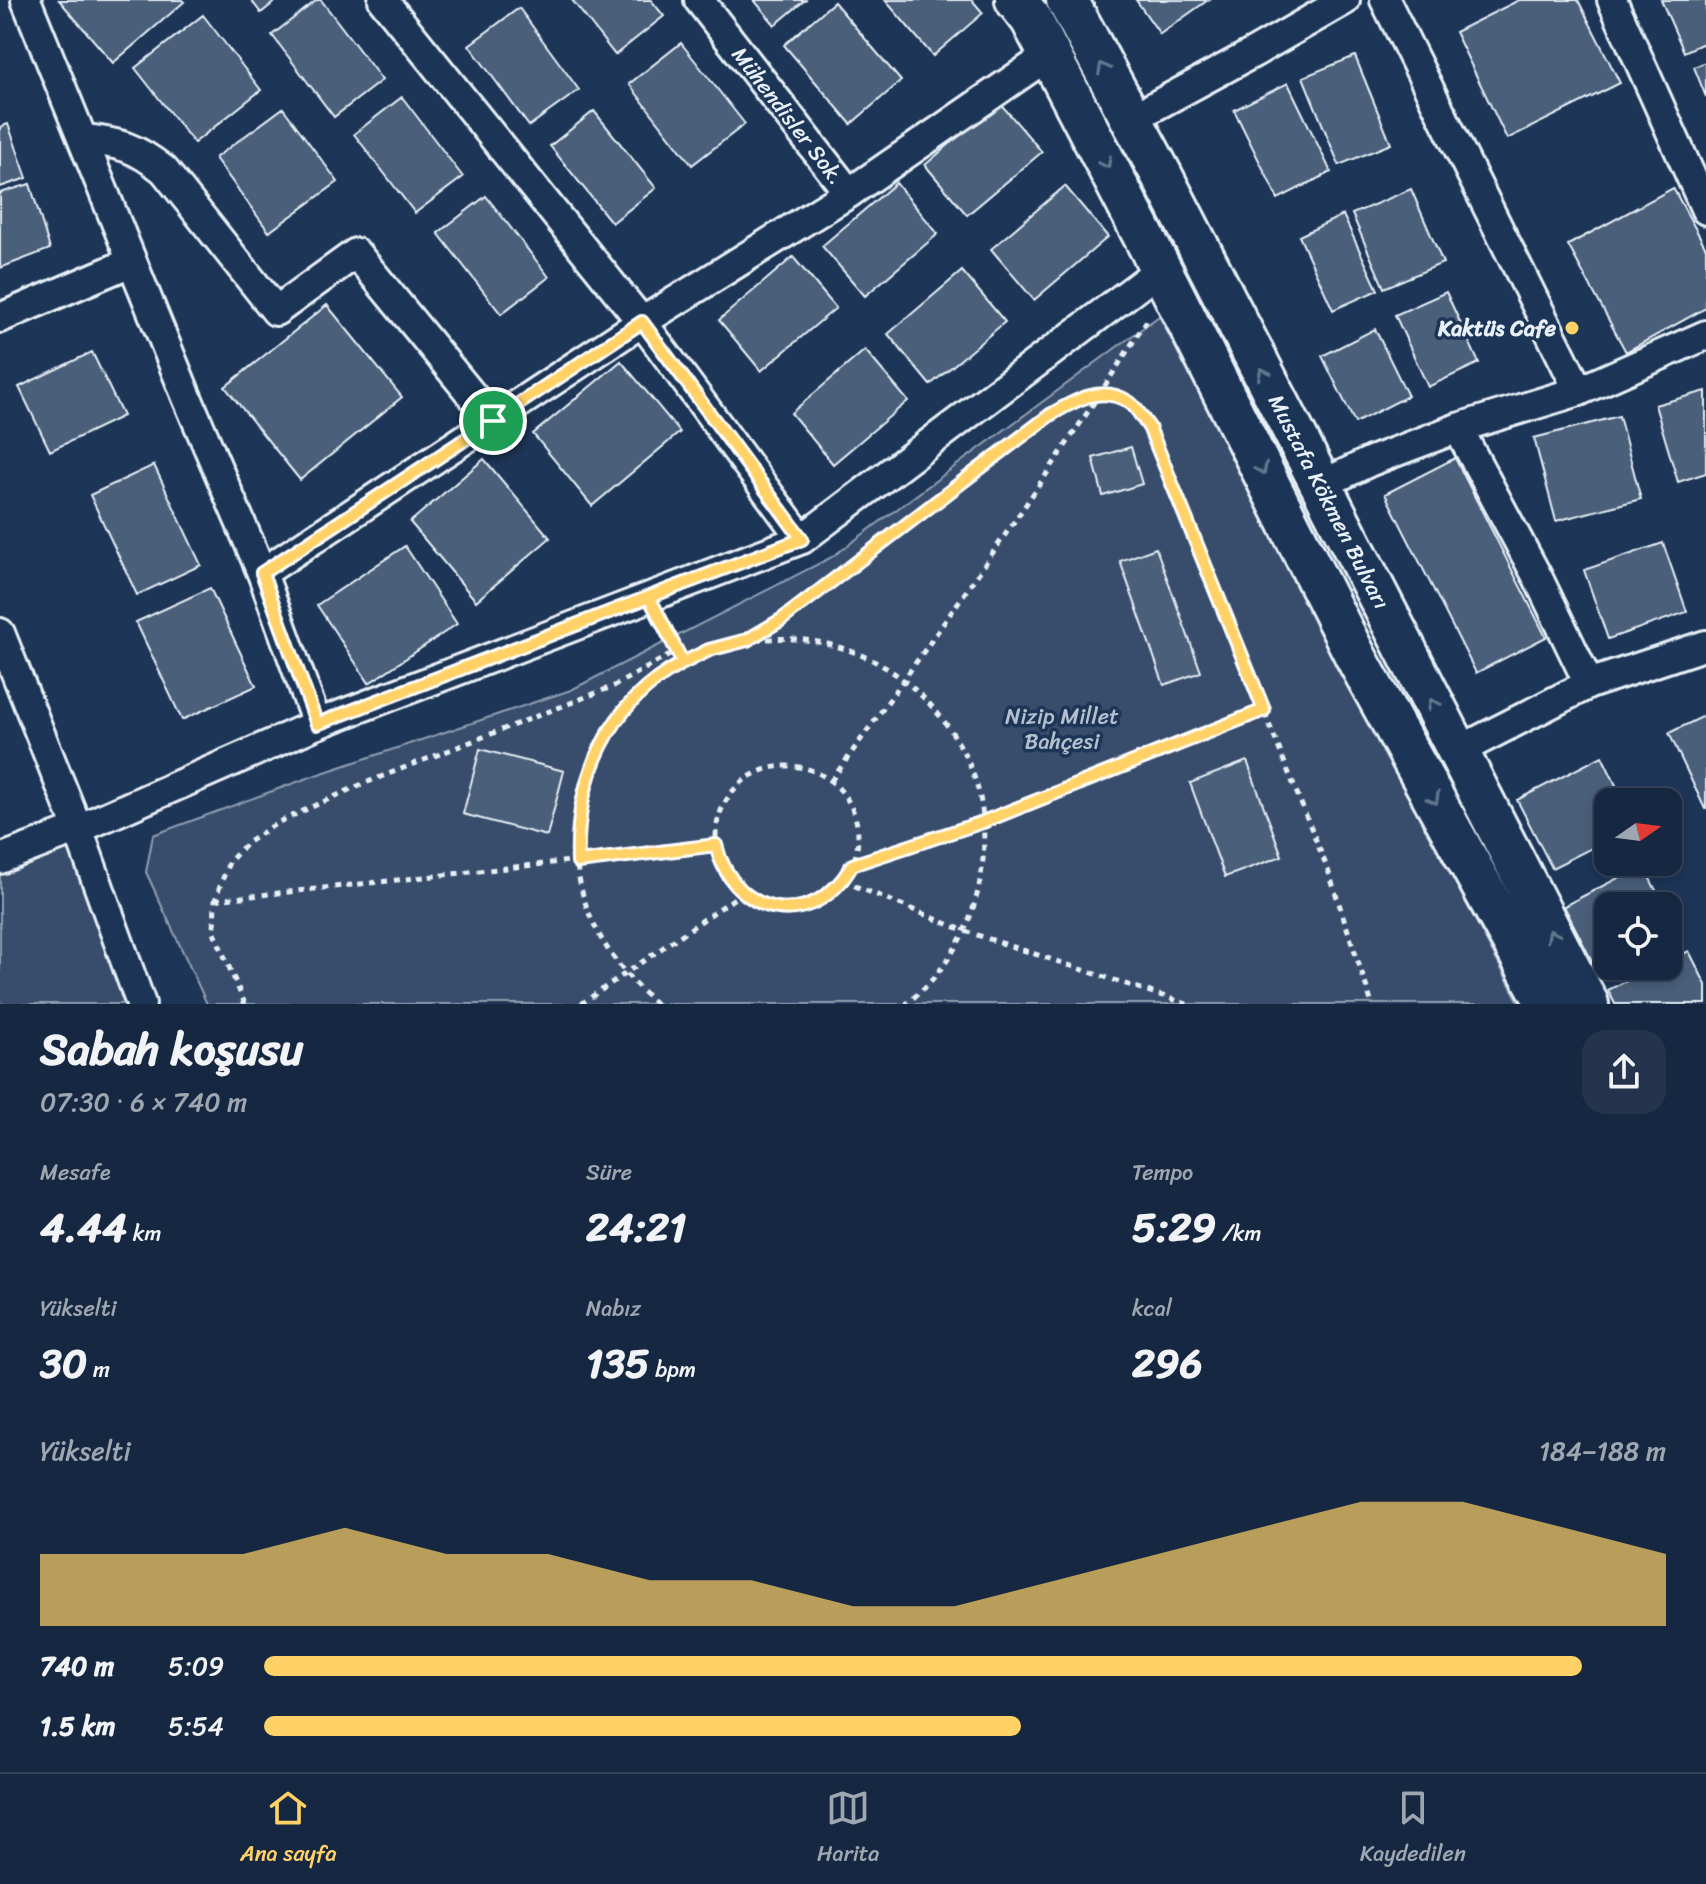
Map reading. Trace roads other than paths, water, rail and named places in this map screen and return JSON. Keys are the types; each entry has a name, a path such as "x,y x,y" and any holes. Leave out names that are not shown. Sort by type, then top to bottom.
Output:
{"main road":[{"name":"Mustafa Kökmen Bulvarı","path":"1067,0 1588,1004"},
{"name":"Mustafa Kökmen Bulvarı","path":"1024,10 1165,277 1357,659 1547,1004"}],"street":[{"path":"26,0 131,262 262,573 317,724"},
{"path":"383,0 642,322 802,539"},
{"name":"Mühendisler Sok.","path":"699,0 849,193"},
{"path":"1131,119 1345,0"},
{"path":"1385,0 1579,391"},
{"path":"1612,0 1706,210"},
{"path":"262,573 642,322 849,193 1049,55"},
{"path":"84,139 122,143 143,153 164,170 276,311 356,253 493,421"},
{"path":"0,318 131,262"},
{"path":"0,859 78,829 317,724 802,539 1165,277"},
{"path":"1321,485 1371,461 1458,428 1579,391 1706,335"},
{"path":"1458,428 1538,578 1589,684"},
{"path":"0,633 78,829 141,1004"},
{"path":"1458,751 1589,684 1706,645"}],"place":[{"name":"Kaktüs Cafe","path":"1572,328"}],"park label":[{"name":"Nizip Millet Bahçesi","path":"1062,728"}]}
